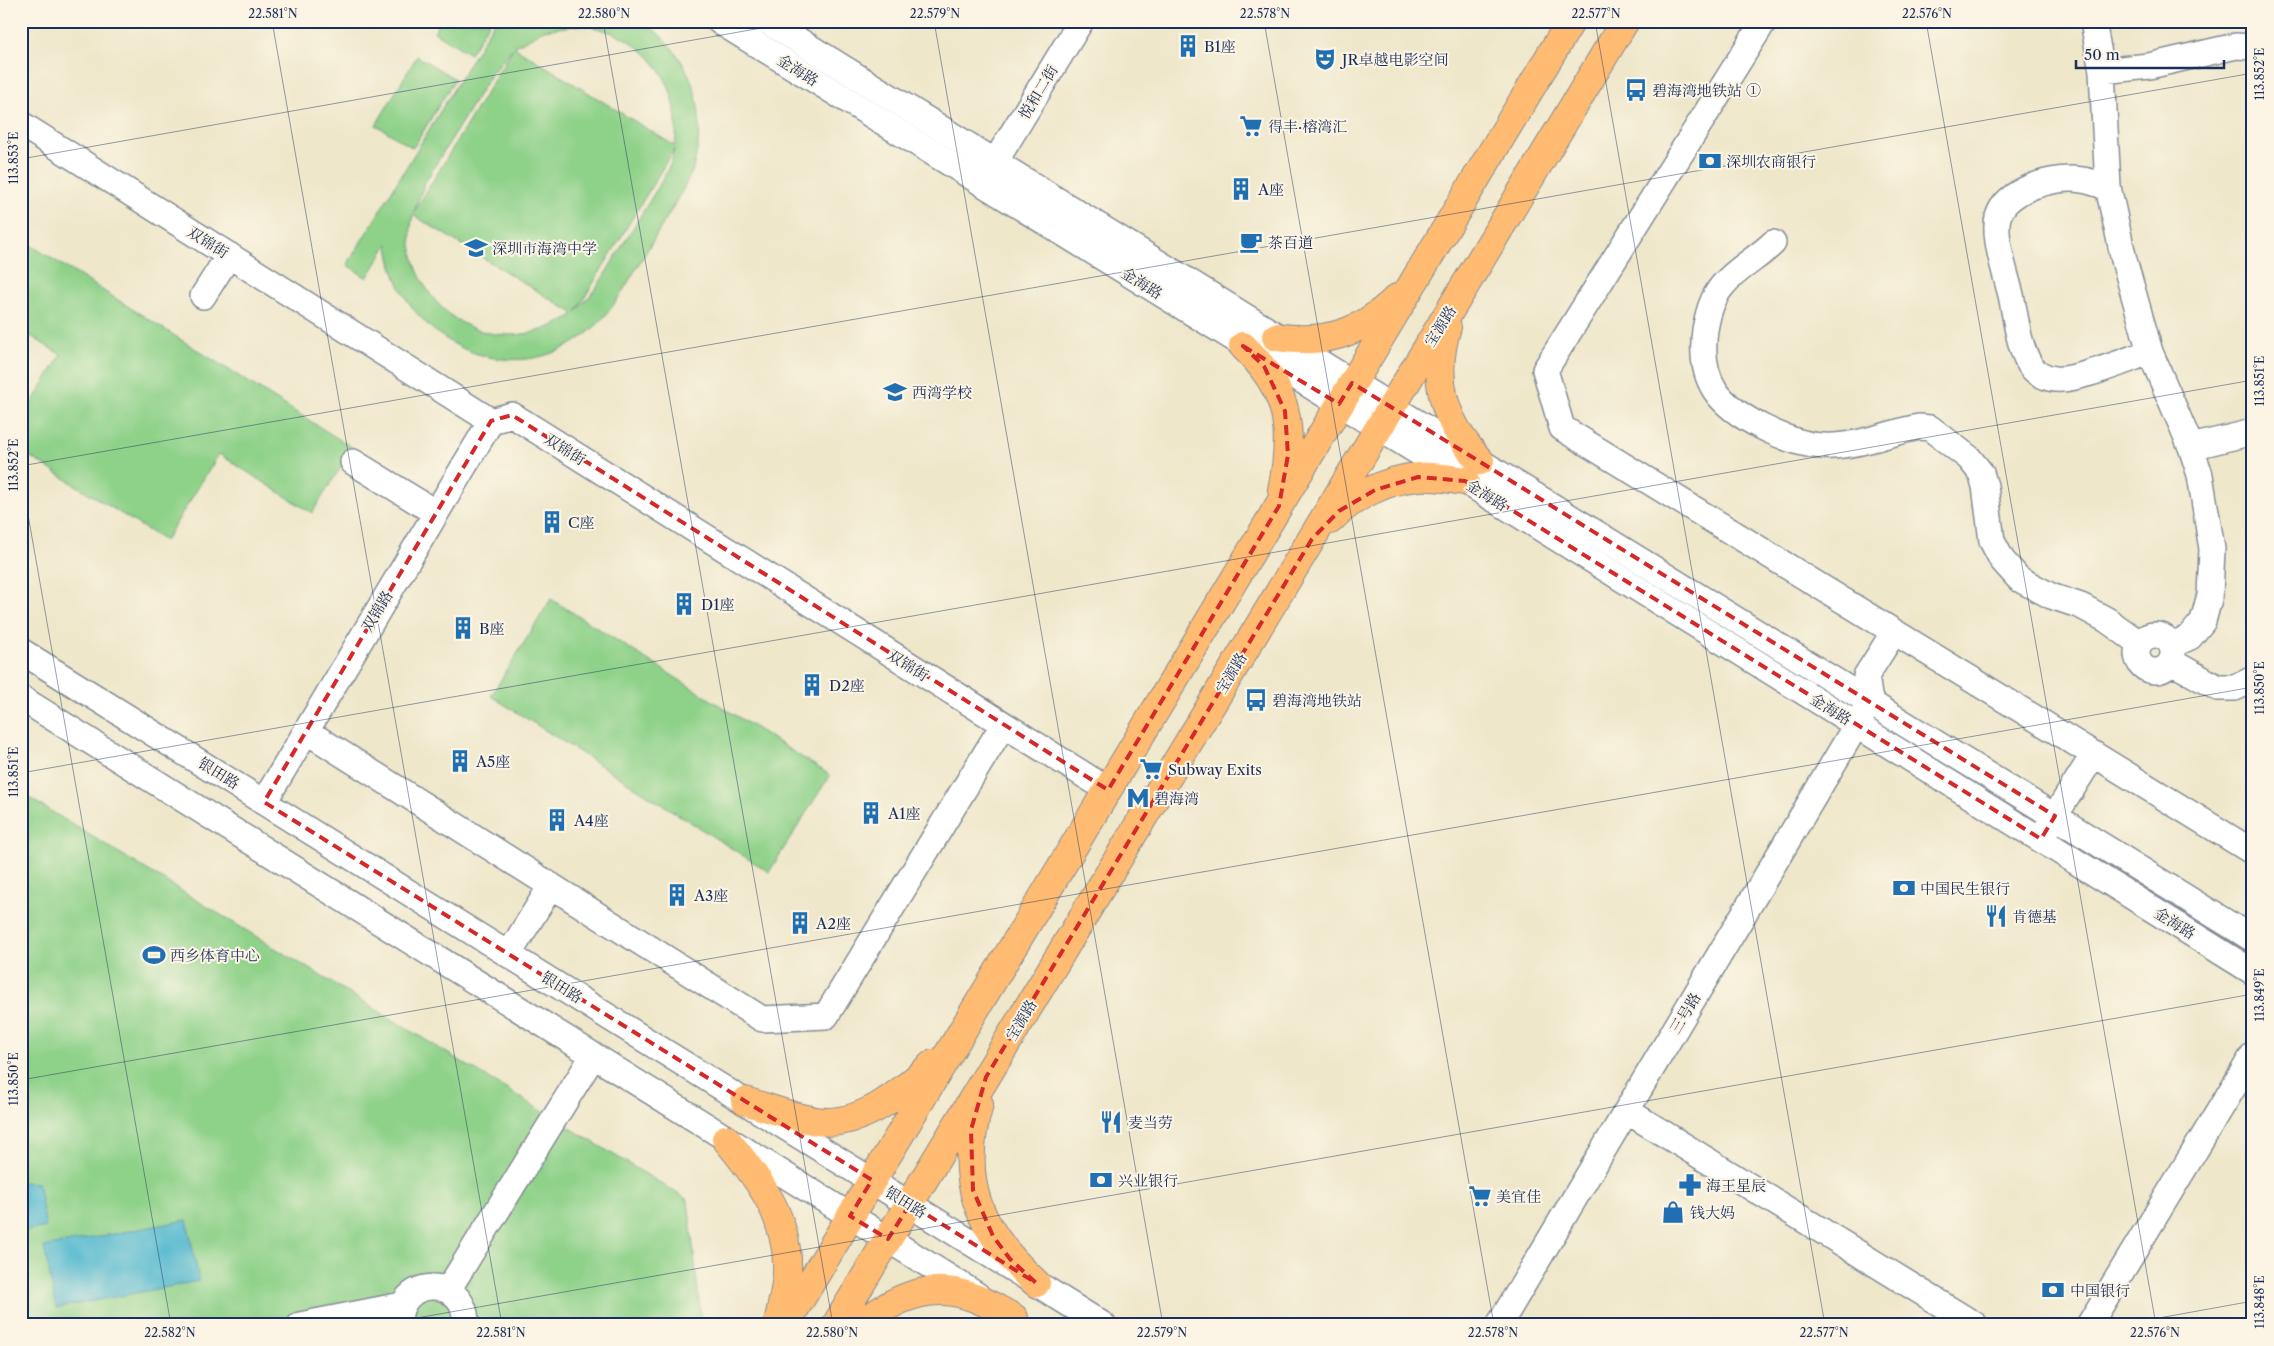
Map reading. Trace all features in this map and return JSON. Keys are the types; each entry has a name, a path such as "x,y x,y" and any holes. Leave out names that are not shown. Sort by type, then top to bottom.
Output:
{"main road":[{"path":"785,1325 1416,280 1570,21"},
{"name":"宝源路","path":"836,1325 1625,21"},
{"path":"1276,337 1311,341 1326,339 1351,330 1384,311 1416,280"},
{"path":"1312,539 1339,511 1375,490 1418,477 1473,471 1455,430 1441,387 1440,359 1446,329 1465,286"},
{"path":"1243,346 1264,366 1280,395 1285,411 1288,432 1288,455 1279,506"},
{"path":"745,1101 817,1121 843,1119 870,1110 890,1100 954,1044"},
{"path":"986,1077 971,1130 969,1162 973,1190 993,1236 1010,1259 1036,1283"},
{"path":"726,1139 763,1186 782,1226 786,1249 787,1275 778,1325"},
{"path":"861,1325 894,1302 916,1292 943,1290 972,1296 1019,1321"}],"street":[{"name":"金海路","path":"720,21 1243,346 1346,394"},
{"name":"金海路","path":"767,21 1276,337 1346,394 1384,418 1870,702 2253,939"},
{"name":"悦和二街","path":"995,162 1081,21"},
{"path":"1764,21 1545,370 1562,428 2253,852"},
{"path":"1773,243 1723,285 1708,311 1704,343 1706,367 1712,387 1723,402 1746,420 1787,440 1822,446 1852,443 1919,427 1930,428 1969,458 1980,473 1985,486 1992,541 2002,560 2019,578 2051,596 2081,606 2107,620 2139,643 2137,656 2139,662 2150,671 2162,670 2172,653 2190,637 2203,621 2210,595 2212,549 2200,475 2191,447 2150,352 2124,260 2108,188 2102,71 2093,21"},
{"path":"2102,71 2150,66 2236,46 2253,47"},
{"name":"双锦街","path":"21,124 491,421 512,415 1108,790"},
{"path":"2108,188 2081,180 2056,180 2014,194 2004,205 1998,218 1998,241 2022,349 2035,370 2056,379 2070,378 2150,352"},
{"path":"203,296 229,256"},
{"name":"双锦路","path":"264,802 491,421"},
{"path":"2191,447 2253,432"},
{"path":"353,462 436,513"},
{"name":"金海路","path":"1473,471 1856,725 2253,972"},
{"path":"1870,702 1866,676 1894,632"},
{"name":"银田路","path":"21,651 1103,1325"},
{"path":"2172,653 2218,688 2235,688 2253,679"},
{"path":"21,698 1019,1321"},
{"name":"三号路","path":"1499,1325 1870,702"},
{"path":"306,731 762,1019 826,1016 1003,725"},
{"path":"2041,839 2094,754"},
{"path":"509,954 551,886"},
{"path":"2089,1325 2253,1055"},
{"path":"448,1290 593,1056"},
{"path":"1626,1111 1975,1325"},
{"path":"300,1325 401,1315 408,1296 422,1288 438,1287 448,1290 463,1305 466,1325"}],"highlighted area":[{"path":"1243,346 1339,404 1352,383 2055,816 2041,839 1465,481 1418,477 1375,490 1339,511 1312,539 986,1077 971,1130 973,1190 993,1236 1010,1259 1036,1283 910,1204 888,1239 850,1216 872,1180 264,802 491,421 512,415 1108,790 1279,506 1288,455 1285,411 1264,366"}],"green space":[{"path":"440,21 490,21 470,54 434,32"},
{"path":"495,21 643,21 661,36 675,52 694,88 698,107 699,128 692,172 626,285 599,323 590,331 560,350 527,359 495,358 464,349 436,332 413,308 396,278 388,244 367,278 347,265","holes":["579,25 602,30 623,38 640,49 655,63 666,81 673,100 676,122 675,146 514,47 544,30","512,49 414,212 425,182 491,74","674,149 671,163 663,179 597,287 576,312","413,215 574,314 553,326 531,333 508,335 486,332 466,325 447,313 431,296 414,260 411,230"]},
{"path":"417,56 455,79 413,148 376,125"},
{"path":"21,239 353,448 312,513 219,454 165,541 21,451 21,420 61,355 21,330"},
{"path":"551,599 830,775 769,872 491,696"},
{"name":"西乡体育中心","path":"21,793 688,1200 701,1320 698,1325 21,1325"}],"water":[{"path":"21,1182 38,1183 46,1227 21,1232"},
{"path":"187,1220 199,1281 56,1308 44,1247"}],"place":[{"name":"B1座","path":"1188,46"},
{"name":"JR卓越电影空间","path":"1325,59"},
{"name":"碧海湾地铁站 ①","path":"1636,90"},
{"name":"得丰·榕湾汇","path":"1251,126"},
{"name":"深圳农商银行","path":"1710,161"},
{"name":"A座","path":"1241,189"},
{"name":"茶百道","path":"1251,242"},
{"name":"深圳市海湾中学","path":"476,248"},
{"name":"西湾学校","path":"895,392"},
{"name":"C座","path":"552,522"},
{"name":"D1座","path":"684,604"},
{"name":"B座","path":"463,628"},
{"name":"D2座","path":"812,685"},
{"name":"碧海湾地铁站","path":"1256,700"},
{"name":"A5座","path":"460,761"},
{"name":"Subway Exits","path":"1151,769"},
{"name":"碧海湾","path":"1138,798"},
{"name":"A1座","path":"871,813"},
{"name":"A4座","path":"557,820"},
{"name":"中国民生银行","path":"1904,888"},
{"name":"A3座","path":"677,895"},
{"name":"肯德基","path":"1996,916"},
{"name":"A2座","path":"800,923"},
{"name":"西乡体育中心","path":"154,955"},
{"name":"麦当劳","path":"1111,1122"},
{"name":"兴业银行","path":"1101,1180"},
{"name":"海王星辰","path":"1690,1185"},
{"name":"美宜佳","path":"1480,1196"},
{"name":"钱大妈","path":"1673,1212"},
{"name":"中国银行","path":"2053,1290"}]}
